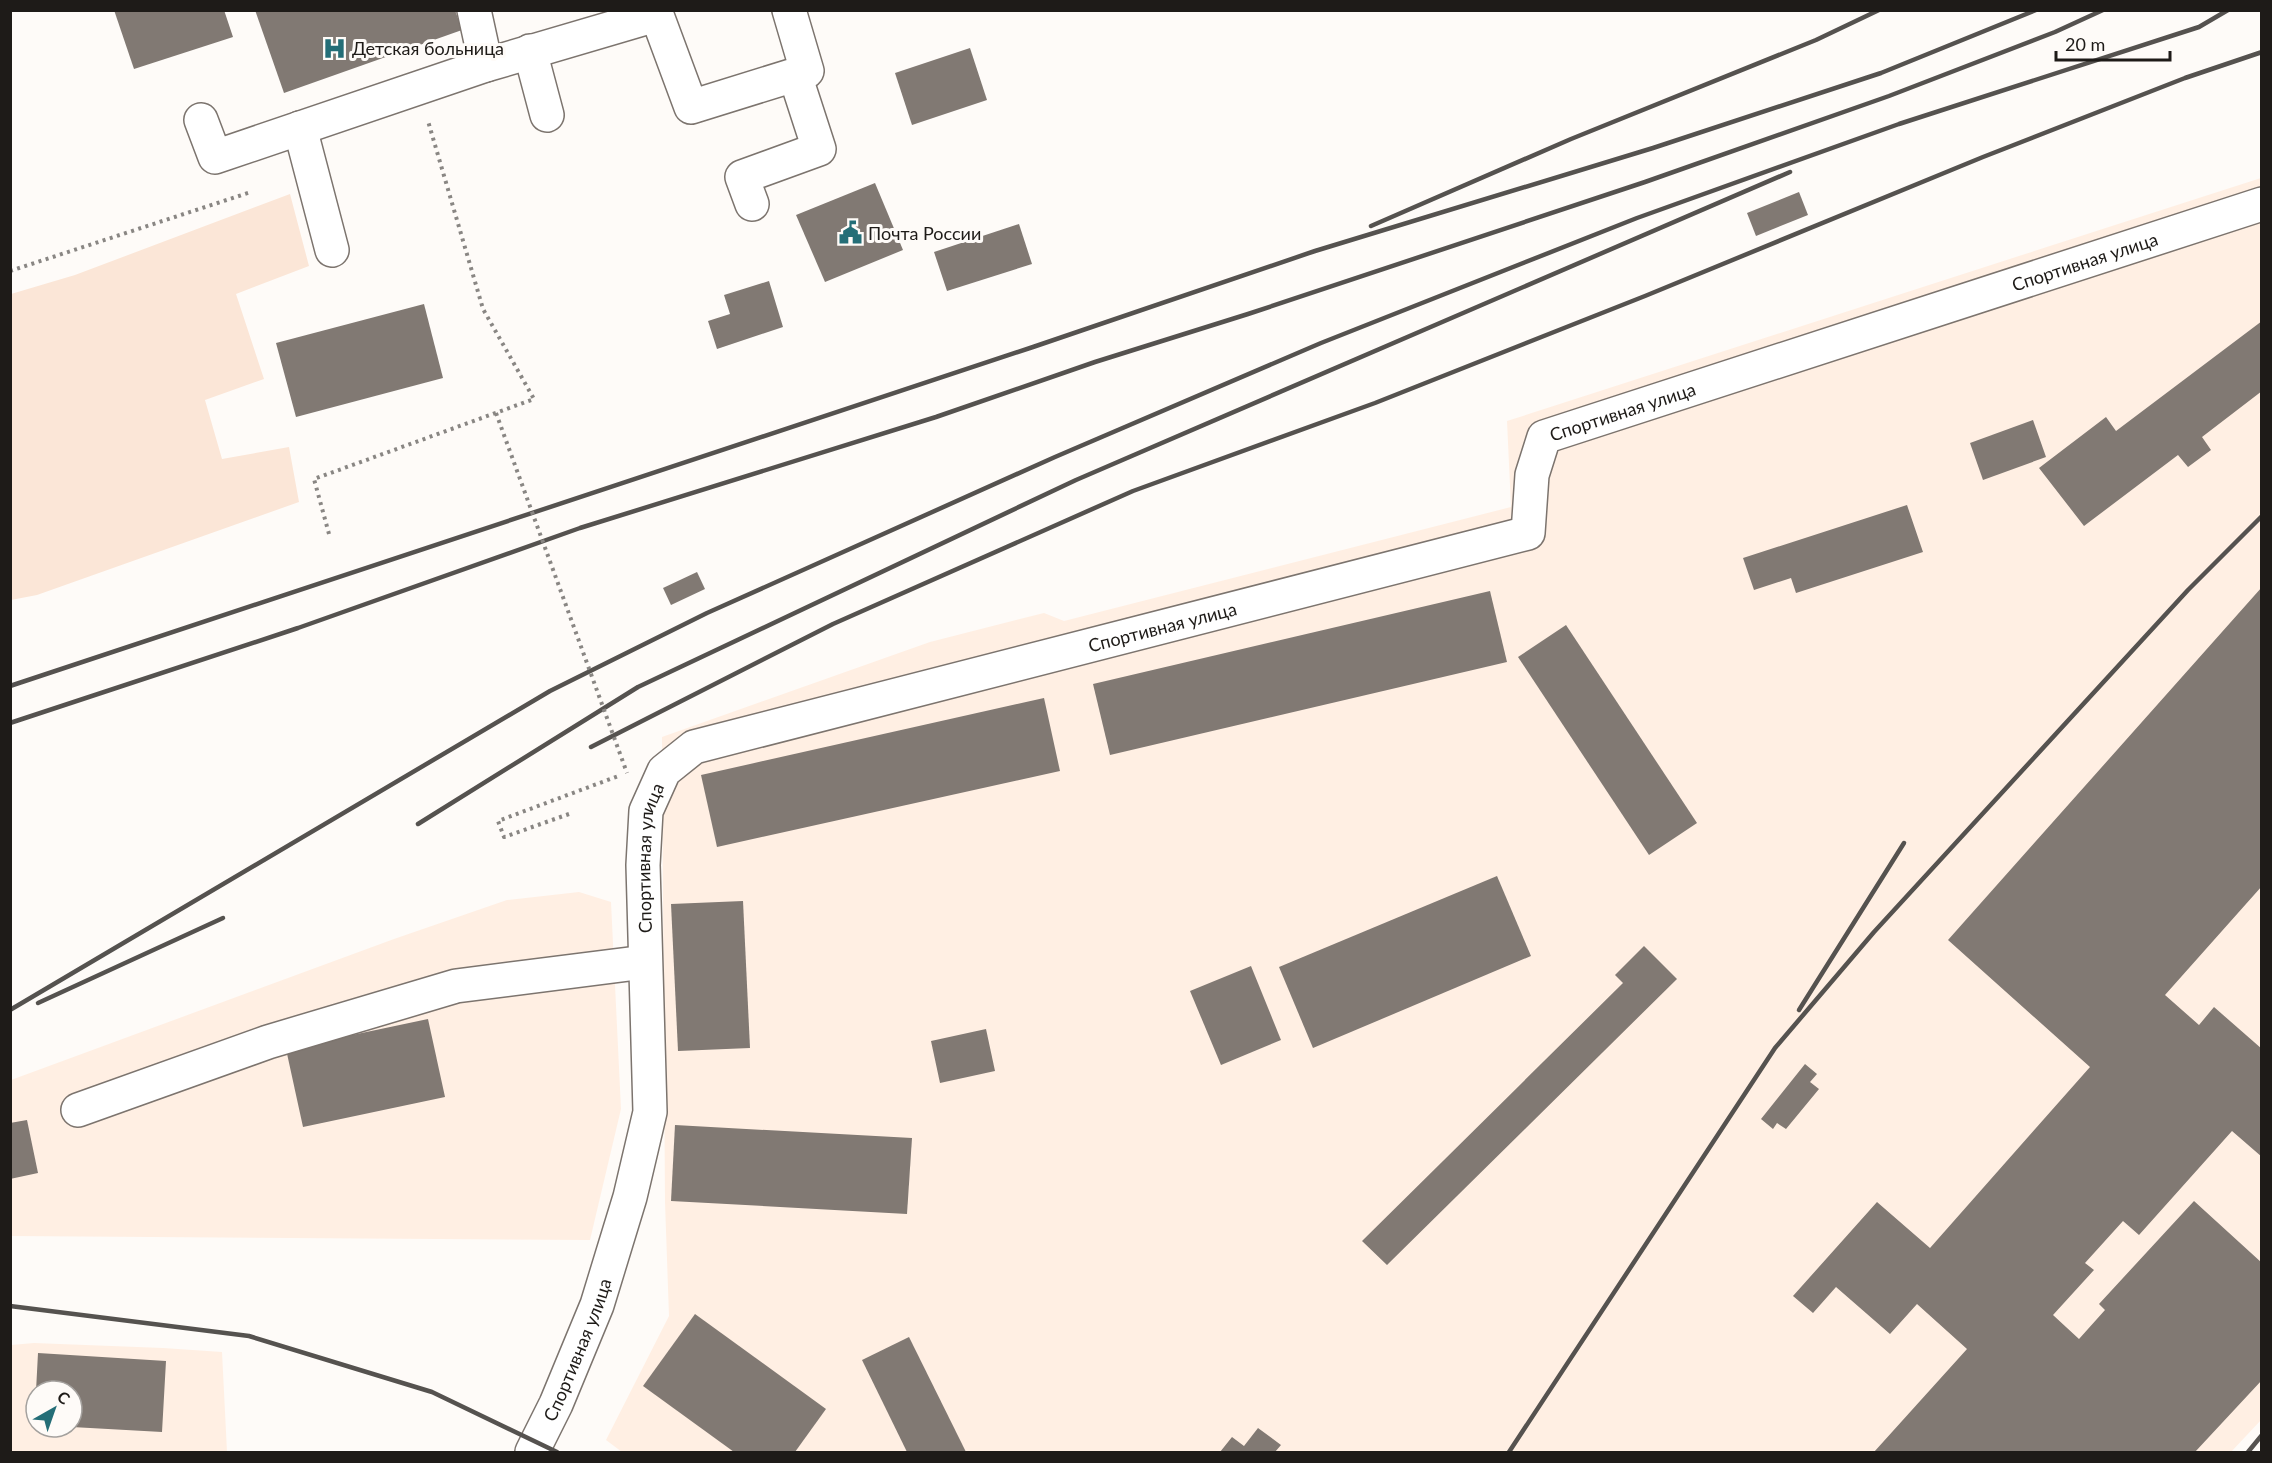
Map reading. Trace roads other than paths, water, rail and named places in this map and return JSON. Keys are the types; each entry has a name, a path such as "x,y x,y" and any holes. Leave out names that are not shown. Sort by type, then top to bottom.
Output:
{"street":[{"path":"474,10 486,65"},
{"path":"201,120 215,157 486,65 656,13 691,107 807,71 789,10"},
{"path":"530,51 547,115"},
{"path":"752,204 742,177 819,149 795,75"},
{"path":"300,128 332,250"},
{"name":"Спортивная улица","path":"532,1452 556,1404 597,1305 630,1197 650,1112 643,865 646,811 664,771 694,747 1528,533 1532,475 1544,437 2262,204"},
{"path":"78,1110 268,1042 456,986 645,962"}],"railway":[{"path":"1371,226 1571,139 1816,40 1879,10"},
{"path":"10,686 1033,347 1315,251 1653,148 1881,73 2036,10"},
{"path":"10,723 298,628 580,528 936,417 1095,362 1248,314 1645,182 1889,96 2055,32 2103,10"},
{"path":"10,1010 550,691 707,613 1055,457 1321,343 1637,218 1899,124 2199,27 2228,10"},
{"path":"591,747 833,624 1133,491 1375,403 1645,296 1983,157 2185,78 2262,52"},
{"path":"418,824 638,687 1076,480 1790,172"},
{"path":"1509,1452 1775,1048 1874,932 2188,590 2262,516"},
{"path":"1799,1010 1904,843"},
{"path":"38,1003 223,918"},
{"path":"10,1306 249,1336 432,1392 557,1452"},
{"path":"2248,1452 2262,1435"}],"place":[{"name":"Детская больница","path":"334,48"},
{"name":"Почта России","path":"850,233"}]}
